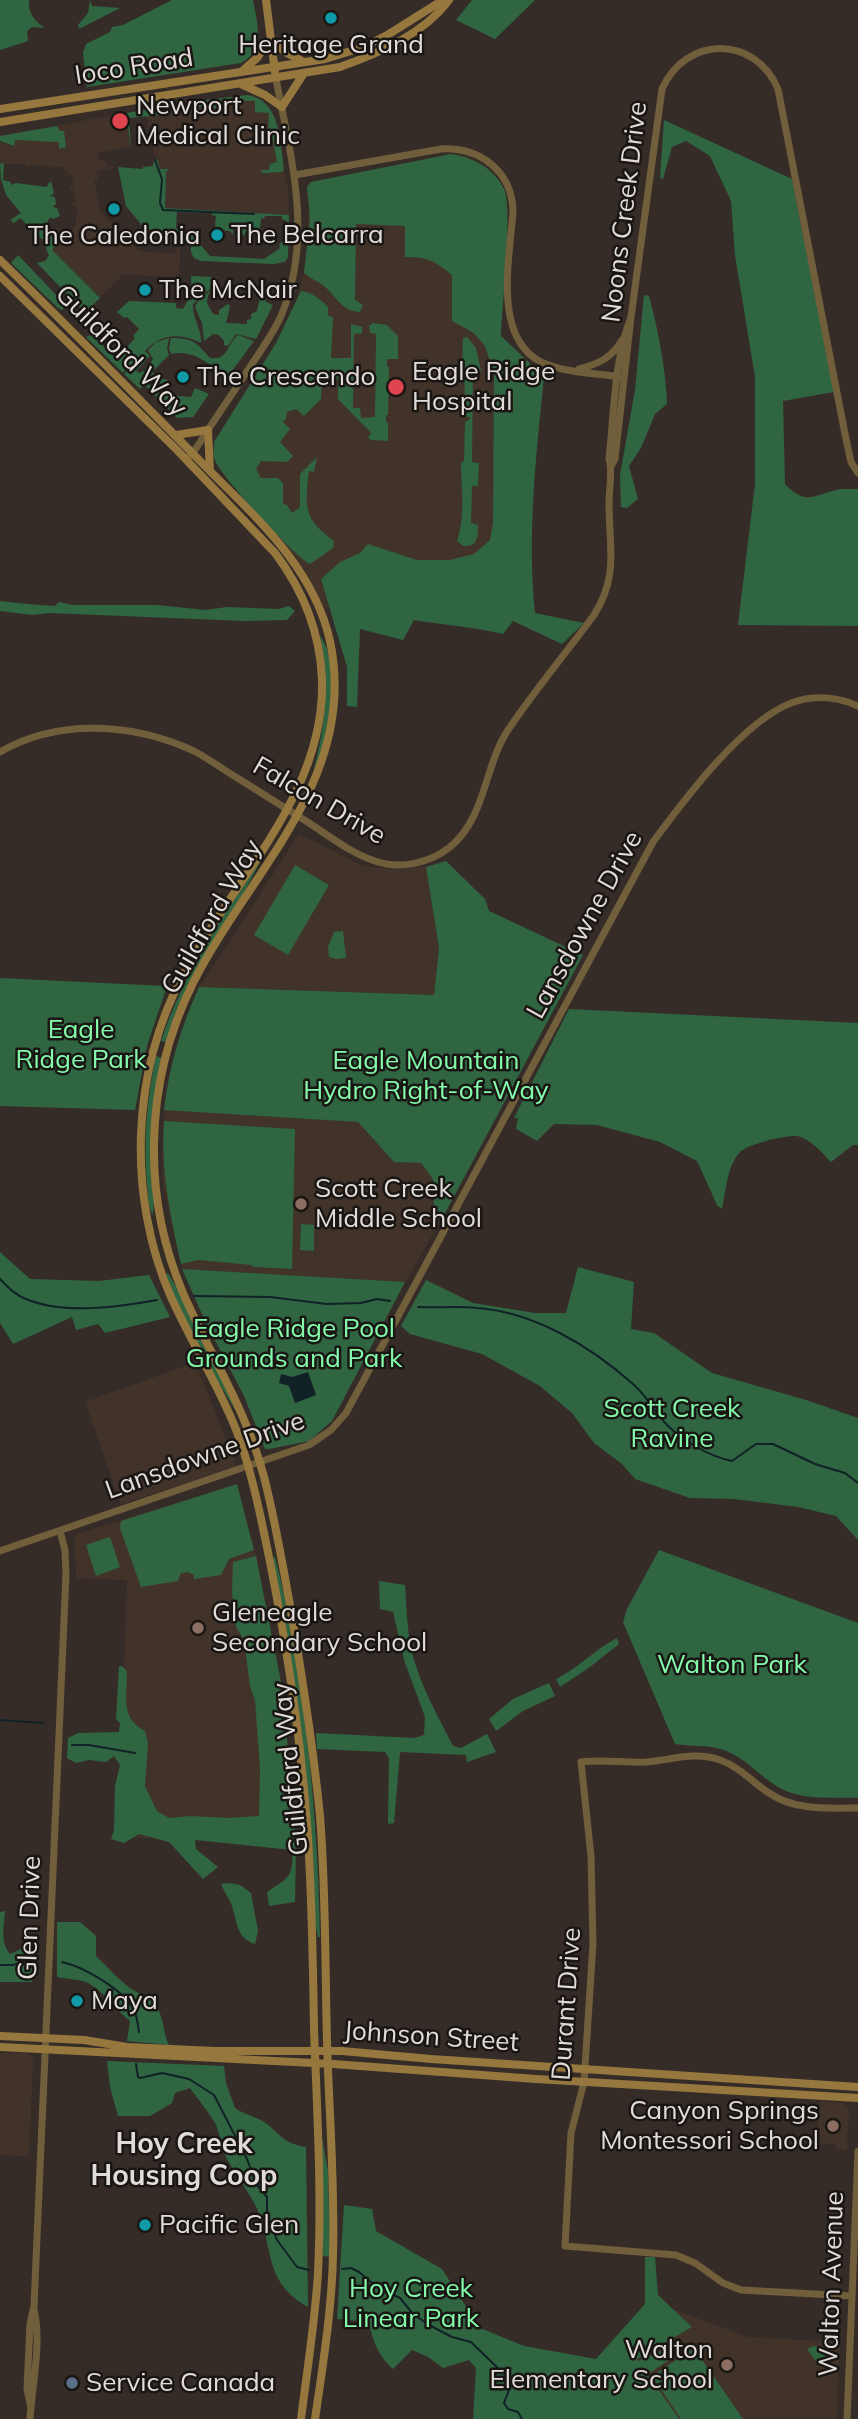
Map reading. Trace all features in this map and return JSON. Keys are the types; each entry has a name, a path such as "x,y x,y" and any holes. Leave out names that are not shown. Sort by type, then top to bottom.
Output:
{"main road":[{"path":"265,0 275,79"},
{"name":"Ioco Road","path":"0,108 325,59 363,47 414,20 443,0"},
{"name":"Ioco Road","path":"0,122 340,67 389,46 441,12 449,0"},
{"path":"270,39 285,52 304,62"},
{"path":"241,72 257,58 270,39"},
{"path":"242,84 282,107 304,74"},
{"name":"Guildford Way","path":"0,260 176,435 189,456 211,471 266,528 296,563 314,595 330,642 335,690 329,739 313,786 195,979 169,1044 159,1087 155,1121 157,1194 161,1224 170,1258 193,1314 236,1398 260,1462 287,1586 310,1729 322,1854 333,2261 315,2419"},
{"name":"Guildford Way","path":"0,276 189,456 275,553 305,601 319,644 322,691 320,720 307,769 287,809 199,946 171,1000 158,1034 149,1071 141,1136 142,1182 164,1280 233,1423 248,1466 279,1613 298,1735 309,1854 318,2265 313,2330 301,2419"},
{"path":"176,435 208,430 211,471"},
{"name":"Johnson Street","path":"0,2036 91,2041 127,2047 215,2051 327,2051 858,2087"},
{"name":"Johnson Street","path":"0,2046 858,2098"}],"street":[{"name":"Noons Creek Drive","path":"622,378 659,106 668,75 688,59 706,50 725,49 747,54 768,69 778,89 845,434 851,462 858,473"},
{"path":"189,456 268,339 280,318 291,287 299,239 295,175 275,79"},
{"path":"295,175 441,149 463,149 487,160 499,170 512,196 508,307 512,329 525,350 550,365 622,378"},
{"name":"Falcon Drive","path":"0,752 23,741 69,729 137,731 195,752 361,855 382,863 400,865 425,861 439,854 464,832 476,810 496,754 508,730 594,615 606,594 612,558 609,506 611,466 615,459 626,330 631,317"},
{"path":"575,370 597,364 610,356 626,330"},
{"name":"Lansdowne Drive","path":"0,1551 309,1445 331,1430 346,1413 653,842 727,752 777,710 808,699 837,699 858,706"},
{"name":"Glen Drive","path":"30,2419 37,2325 34,2306 65,1574 65,1550 60,1531"},
{"name":"Durant Drive","path":"852,2296 740,2290 676,2255 565,2246 571,2133 586,2070 594,1905 589,1824 581,1762 646,1762 690,1755 711,1757 739,1769 768,1793 785,1802 807,1807 858,1808"},
{"name":"Walton Avenue","path":"847,2419 858,2151"}],"shaded area":[{"path":"247,95 263,100 274,117 288,190 289,215 164,208 166,171 159,169 154,154 146,110"},
{"path":"126,113 131,146 98,153 98,160 106,161 107,166 118,167 96,171 98,179 94,180 100,211 139,251 175,254 178,247 176,231 181,232 179,278 123,274 100,298 52,250 76,226 78,216 73,203 76,202 73,189 69,186 74,184 72,175 62,166 50,168 31,164 30,167 26,164 0,164 0,142 10,146 16,133"},
{"name":"Eagle Ridge Hospital","path":"451,154 466,156 485,166 504,189 508,210 501,336 544,376 523,585 325,608 283,541 227,479 214,458 214,442 276,343 299,293 308,242 309,183"},
{"path":"299,834 363,866 391,869 426,867 439,948 434,995 200,987"},
{"name":"Scott Creek Middle School","path":"164,1110 358,1122 394,1162 420,1163 433,1179 434,1211 443,1217 405,1282 182,1269 163,1184"},
{"path":"194,1363 236,1467 121,1504 85,1402"},
{"path":"308,1372 316,1395 295,1403 289,1386 279,1383 281,1374 292,1377"},
{"name":"Gleneagle Secondary School","path":"237,1484 256,1556 283,1692 296,1845 124,1837 122,1730 127,1580 76,1578 75,1535"},
{"path":"0,2053 28,2053 33,2059 29,2156 0,2155"},
{"name":"Canyon Springs Montessori School","path":"820,2101 843,2103 849,2108 847,2150 836,2149 835,2144 817,2143"},
{"name":"Walton Elementary School","path":"666,2307 748,2337 840,2342 837,2419 623,2419 624,2376"}],"green space":[{"path":"0,0 29,0 32,16 45,28 32,27 27,31 28,41 0,50"},
{"path":"90,0 92,6 120,8 79,29 78,25 88,13"},
{"path":"172,0 253,0 258,35 254,51 241,63 87,87 83,53 86,44 110,32 112,27 123,25"},
{"path":"472,0 535,0 495,39 456,20"},
{"path":"247,95 267,105 273,113 280,135 284,169 282,172 262,173 261,170 269,170 270,164 277,162 272,136 268,136 269,113 255,112 255,101 227,100 226,109 187,106 190,102"},
{"path":"163,107 172,114 129,118 131,149 126,113"},
{"path":"664,120 792,179 834,392 783,401 785,484 806,497 841,489 858,489 858,626 738,625 755,484 755,377 735,255 731,201 710,156 686,141 672,147 663,179 660,178"},
{"path":"57,126 60,131 64,131 66,147 59,149 59,142 15,140 14,146 0,141 0,136"},
{"path":"451,154 482,165 504,189 507,237 501,336 544,377 532,524 535,613 584,623 562,644 513,621 503,634 414,620 403,640 360,629 357,707 347,706 347,667 321,579 340,562 360,553 368,544 417,560 450,560 474,554 490,540 493,523 494,374 485,346 474,333 452,321 452,275 431,261 405,257 405,226 356,224 355,300 363,305 360,312 348,309 324,286 304,273 310,218 307,187 311,182"},
{"path":"157,159 160,169 169,169 166,172 165,208 289,215 288,257 285,262 274,264 201,261 194,258 191,252 191,234 210,256 264,259 280,248 279,245 288,235 288,222 282,219 282,216 261,218 260,229 256,233 245,232 244,236 242,229 233,229 233,235 230,231 219,230 215,226 216,216 212,213 177,212 176,228 180,232 145,229 126,206 118,167 142,169 153,166 154,160"},
{"path":"4,163 3,180 11,182 11,185 16,183 47,187 51,181 54,193 50,196 55,197 56,204 53,207 57,208 60,216 48,220 46,230 58,243 52,250 100,298 85,313 37,263 45,261 49,256 43,240 20,218 14,223 10,220 21,213 6,195 1,179 0,164"},
{"path":"18,255 64,303 63,310 11,263"},
{"path":"191,276 212,277 210,289 193,304 201,343 179,336 164,338 145,351 150,356 137,370 131,364 123,373 86,337 94,333 96,339 115,358 135,338 133,336 139,329 127,317 124,318 117,312 129,301 176,303 176,308 183,309 188,300 192,300"},
{"path":"215,277 218,278 207,302 213,314 219,315 219,310 228,304 230,306 226,323 247,324 251,314 257,311 260,298 265,297 266,302 273,305 256,339 236,334 228,346 224,345 219,335 213,334 204,341 202,323 195,307 211,289"},
{"path":"301,291 319,299 328,307 328,316 333,317 331,358 351,358 351,324 362,327 362,333 354,334 353,408 360,408 361,418 375,417 376,334 370,333 369,326 373,323 387,325 398,336 398,359 387,359 388,441 371,440 368,437 371,433 338,399 338,380 330,375 322,379 321,399 304,416 296,409 287,412 283,422 290,429 280,442 293,456 287,462 261,461 256,469 261,478 278,478 283,483 283,504 287,505 292,513 300,507 300,474 317,457 314,472 309,471 308,511 316,526 334,541 333,548 310,564 258,515 214,458 214,442 276,343"},
{"path":"644,295 649,296 658,336 667,404 655,414 641,448 629,466 638,499 627,508 621,507 620,475 635,390"},
{"path":"238,335 254,341 224,382 222,381 225,375 206,362 186,353 171,354 169,348 171,338 189,340 210,358 216,358 224,354"},
{"path":"467,337 476,348 481,371 473,371 472,462 479,463 478,486 472,486 471,523 478,525 478,529 474,543 463,546 457,541 462,511 461,463 464,461 465,422 470,419 466,417 462,369 463,338"},
{"path":"169,338 169,355 152,372 157,377 140,389 124,374 132,367 139,373 146,370 153,359 148,350 156,342"},
{"path":"159,378 168,380 167,395 191,397 195,388 209,394 193,417 177,418 146,386 151,386"},
{"path":"0,601 55,606 59,602 73,605 157,605 206,610 227,607 279,609 289,606 295,611 287,620 245,621 49,613 33,615 0,611"},
{"path":"320,635 331,665 332,683 328,720 316,770 314,769 325,702 325,669"},
{"path":"261,860 166,1042 161,1041 192,969"},
{"name":"Eagle Mountain Hydro Right-of-Way","path":"446,861 485,899 489,911 583,955 443,1217 434,1211 433,1179 421,1163 394,1162 358,1122 164,1110 177,1047 199,987 434,995 439,948 426,867"},
{"path":"295,865 329,885 288,955 254,935"},
{"path":"343,931 346,958 329,957 328,947 334,932"},
{"name":"Eagle Ridge Park","path":"0,978 165,986 147,1046 135,1110 0,1106"},
{"name":"Eagle Mountain Hydro Right-of-Way","path":"569,1009 858,1023 858,1145 853,1145 831,1162 812,1143 797,1136 744,1149 732,1164 722,1209 717,1205 697,1161 660,1142 597,1125 554,1124 537,1141 516,1129 518,1118 514,1118"},
{"path":"156,1056 162,1058 153,1215 148,1196 146,1136"},
{"path":"164,1121 295,1129 292,1269 198,1260 181,1264 165,1176"},
{"path":"301,1224 314,1225 314,1251 300,1250"},
{"path":"0,1252 30,1279 99,1281 149,1275 170,1317 105,1333 98,1324 76,1330 72,1317 13,1344 0,1323"},
{"name":"Scott Creek Ravine","path":"578,1267 634,1282 631,1329 654,1333 712,1373 858,1418 858,1540 836,1516 798,1507 734,1499 690,1498 635,1479 622,1464 594,1443 572,1413 540,1386 482,1354 410,1334 401,1326 426,1280 473,1303 535,1313 566,1313"},
{"name":"Eagle Ridge Pool Grounds and Park","path":"182,1269 405,1282 332,1421 309,1441 265,1449 244,1396 205,1321"},
{"path":"168,1273 237,1413 189,1327 166,1274"},
{"path":"237,1484 254,1550 229,1559 221,1575 194,1579 194,1575 188,1572 181,1573 178,1581 141,1587 120,1528 121,1521"},
{"path":"110,1537 120,1567 96,1576 86,1545"},
{"name":"Walton Park","path":"659,1550 858,1623 858,1798 797,1794 778,1787 739,1757 724,1750 675,1744 623,1622 627,1609"},
{"path":"256,1556 283,1692 296,1845 295,1902 269,1906 267,1892 291,1871 292,1850 195,1840 196,1849 218,1867 203,1879 169,1842 139,1834 124,1843 111,1839 114,1830 115,1786 120,1765 114,1756 106,1762 89,1760 76,1763 67,1758 68,1738 78,1733 119,1732 120,1723 116,1719 119,1666 122,1666 127,1671 128,1713 137,1726 145,1731 148,1743 145,1786 157,1811 169,1818 259,1816 260,1769 255,1701 250,1686 244,1640 236,1627 232,1592 233,1562"},
{"path":"275,1557 298,1673 308,1748 315,1823 320,1937 315,1922 311,1830 302,1739 272,1558"},
{"path":"379,1581 405,1585 413,1656 428,1697 453,1746 461,1748 487,1734 496,1752 467,1762 466,1755 400,1752 394,1823 388,1824 389,1758 385,1752 317,1749 316,1733 414,1738 424,1735 425,1717 405,1663 393,1612 380,1609"},
{"path":"617,1638 619,1644 560,1687 556,1679"},
{"path":"549,1683 555,1696 523,1711 496,1731 489,1719 513,1699"},
{"path":"221,1884 240,1885 251,1893 258,1931 255,1944 241,1934"},
{"path":"5,1911 4,1940 10,1954 34,1943 32,1982 0,1982 0,1912"},
{"path":"57,1922 80,1922 96,1936 96,1956 129,1987 154,2004 160,2014 169,2045 127,2041 130,2021 103,1995 86,1982 57,1977"},
{"path":"107,2061 224,2066 226,2083 235,2108 263,2122 289,2142 306,2147 308,2307 284,2287 277,2276 258,2211 227,2159 215,2123 190,2088 175,2093 172,2103 150,2116 118,2116 110,2087"},
{"path":"322,2137 328,2171 330,2257 323,2256"},
{"name":"Hoy Creek Linear Park","path":"344,2205 372,2209 376,2231 442,2269 480,2328 524,2346 596,2359 645,2304 645,2257 655,2257 658,2295 692,2327 637,2359 639,2361 663,2350 669,2360 648,2374 679,2419 473,2419 476,2368 469,2360 443,2368 412,2350 393,2369 377,2348 369,2322 337,2319"},
{"path":"814,2346 830,2348 830,2360 820,2367 807,2349"},
{"path":"694,2348 743,2419 681,2419 652,2376"}],"waterway":[{"path":"155,160 162,179 160,203 163,210 254,214"},
{"path":"0,1279 22,1297 57,1307 109,1307 157,1300"},
{"path":"194,1296 270,1297 327,1304 361,1303 377,1299 390,1301"},
{"path":"418,1307 470,1307 519,1316 540,1324 580,1344 616,1370 638,1389 674,1431 706,1452 732,1461 756,1444 773,1444 815,1464 845,1473 858,1483"},
{"path":"0,1720 43,1723"},
{"path":"72,1745 89,1745 135,1753"},
{"path":"0,1965 13,1965 32,1959"},
{"path":"62,1962 92,1974 122,1995 134,2010 139,2032"},
{"path":"136,2064 140,2078 162,2073 189,2079 214,2095 247,2159 256,2184 267,2197 267,2214 277,2240 297,2267 309,2270"},
{"path":"342,2269 351,2268 377,2287 400,2298 413,2314 429,2325 452,2337 471,2342 507,2377 509,2390 504,2403 508,2409 518,2412 522,2419"}],"place":[{"name":"Heritage Grand","path":"331,18"},
{"name":"Newport Medical Clinic","path":"120,121"},
{"name":"The Caledonia","path":"114,209"},
{"name":"The Belcarra","path":"217,235"},
{"name":"The McNair","path":"145,290"},
{"name":"The Crescendo","path":"183,377"},
{"name":"Eagle Ridge Hospital","path":"396,387"},
{"name":"Scott Creek Middle School","path":"301,1204"},
{"name":"Gleneagle Secondary School","path":"198,1628"},
{"name":"Maya","path":"77,2001"},
{"name":"Canyon Springs Montessori School","path":"833,2126"},
{"name":"Pacific Glen","path":"145,2225"},
{"name":"Walton Elementary School","path":"727,2365"},
{"name":"Service Canada","path":"72,2383"}],"district":[{"name":"Hoy Creek Housing Coop","path":"184,2161"}]}
